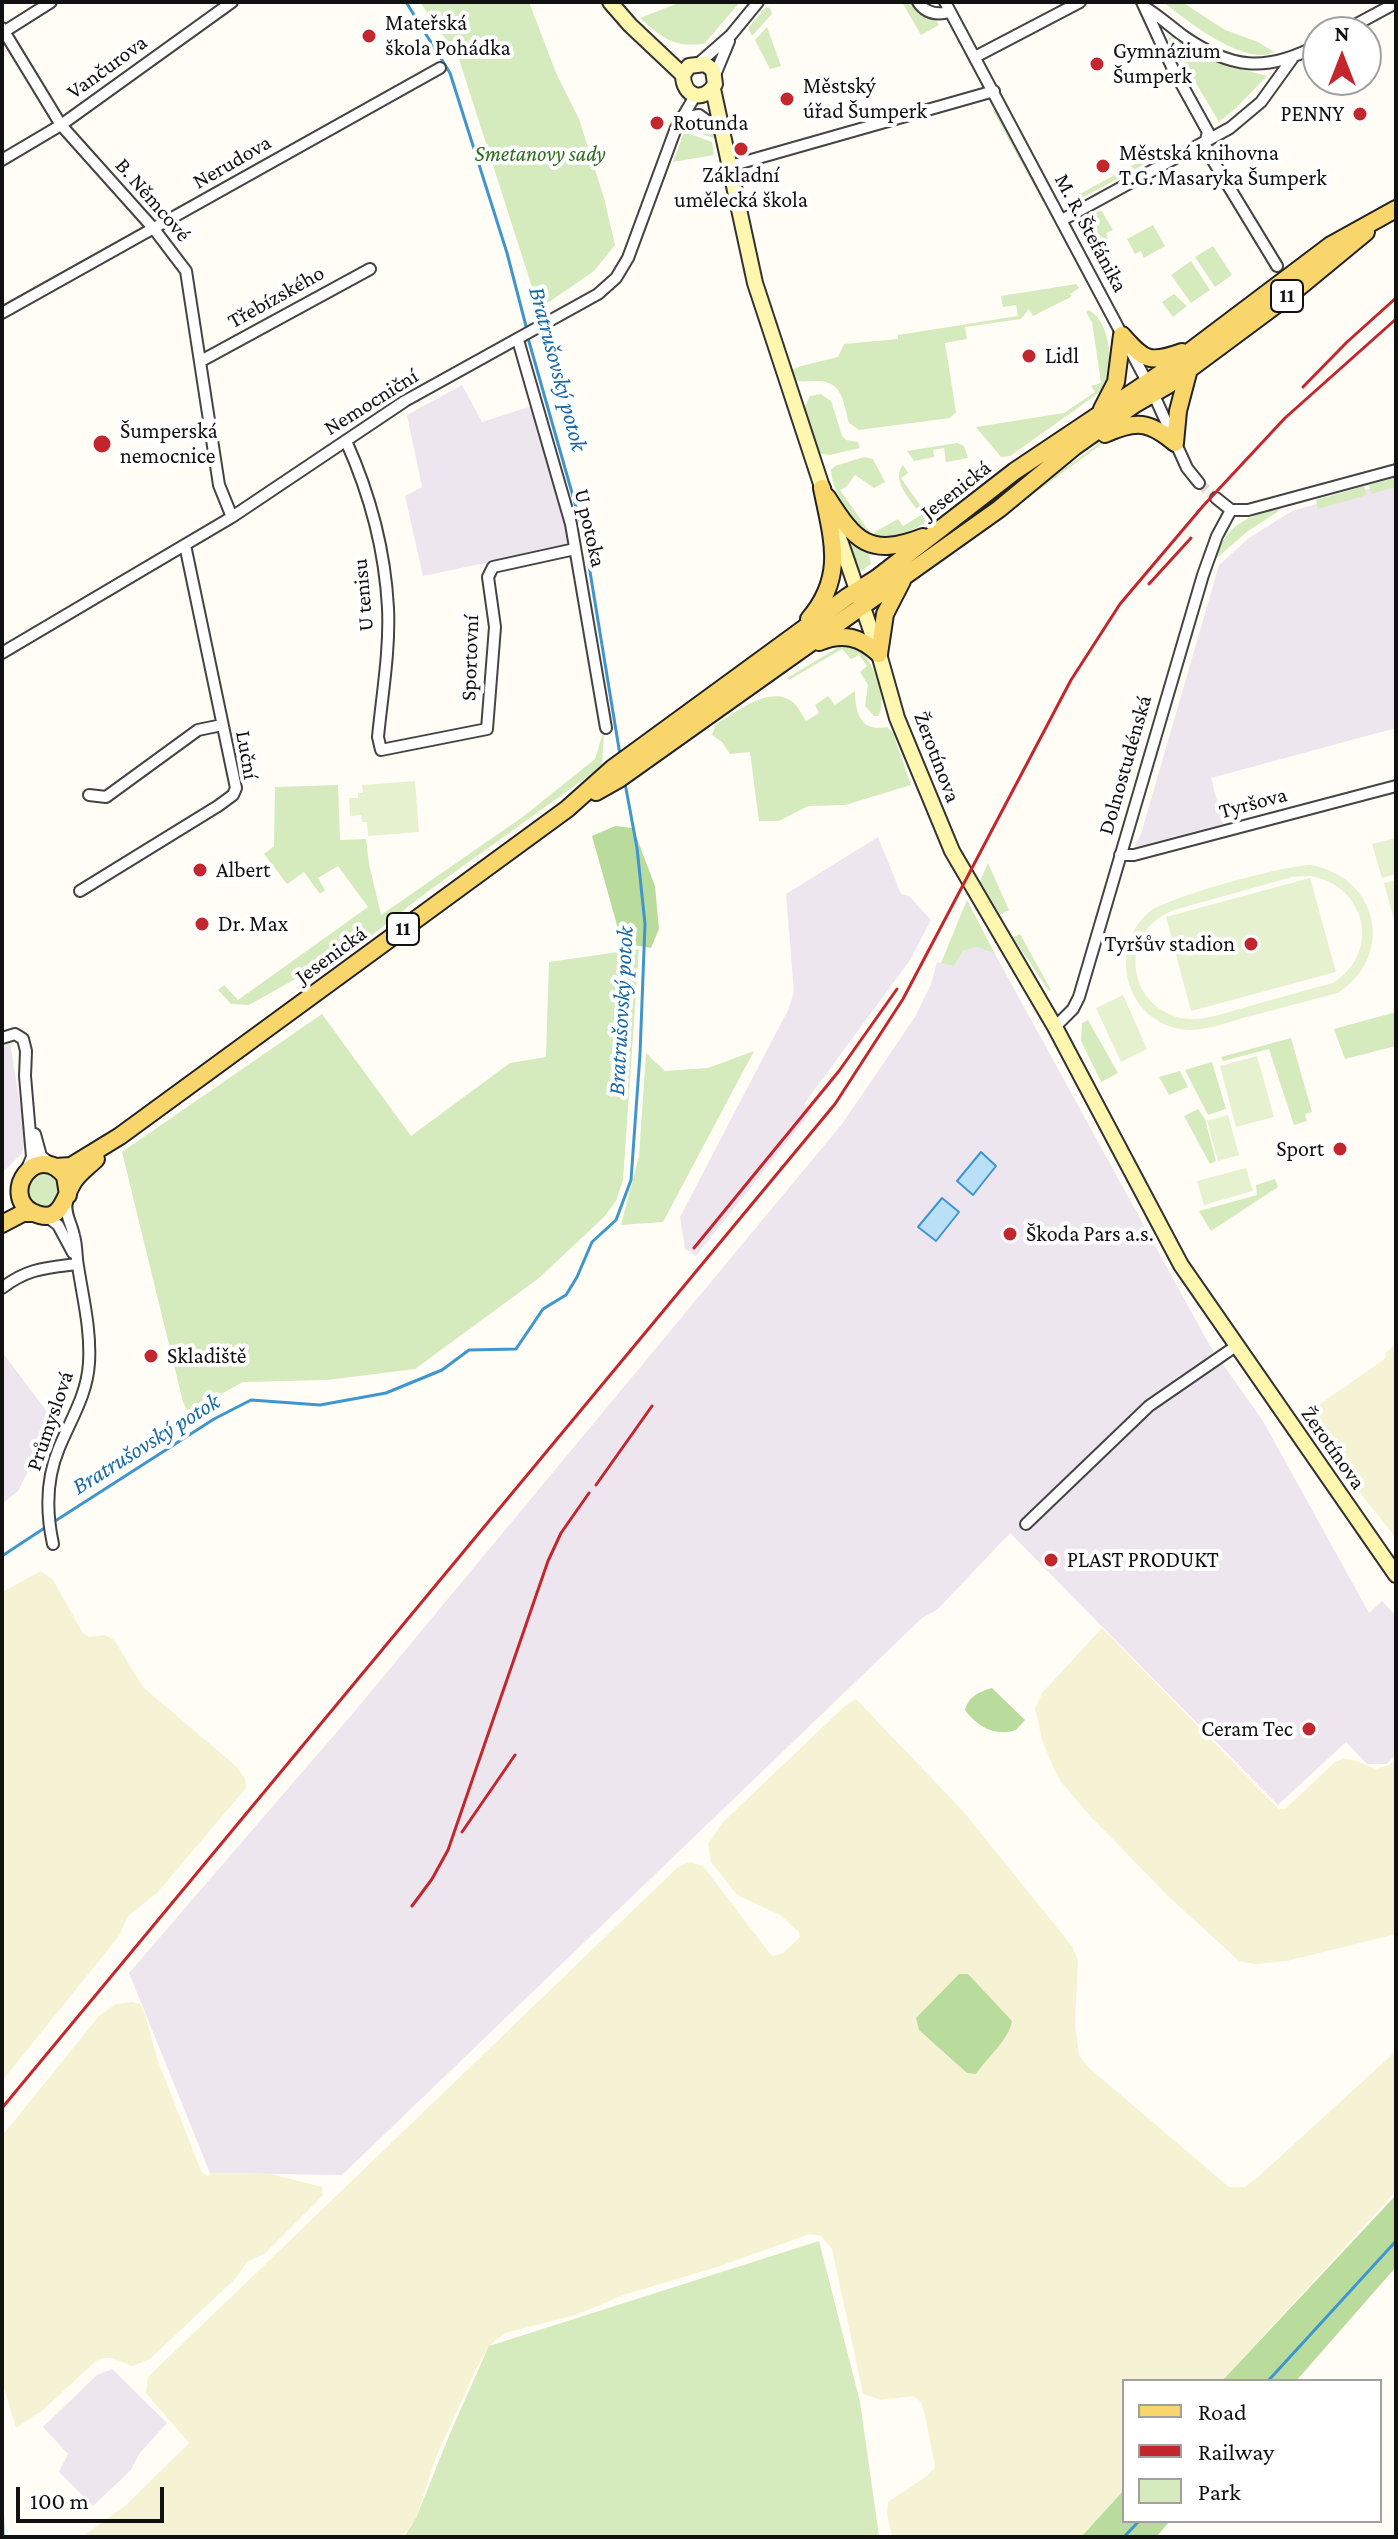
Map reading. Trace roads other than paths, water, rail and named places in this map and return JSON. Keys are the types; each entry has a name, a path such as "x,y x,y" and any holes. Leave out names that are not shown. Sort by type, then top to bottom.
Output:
{"main road":[{"name":"Jesenická","path":"860,598 907,573 999,509 1150,388 1197,346 1331,245 1396,209"},
{"name":"Jesenická","path":"22,1179 39,1164 71,1166 120,1136 860,598 1015,471 1099,413 1189,369 1292,293 1381,218"},
{"path":"1122,335 1142,355 1155,360 1197,346"},
{"path":"1099,413 1116,382 1122,335"},
{"path":"1175,443 1178,411 1189,369"},
{"path":"1074,447 1133,424 1160,430 1175,443"},
{"path":"822,488 847,528 863,542 894,547 941,530"},
{"path":"799,642 826,595 832,575 833,544 822,488"},
{"path":"879,654 885,614 907,573"},
{"path":"799,642 847,636 868,644 879,654"},
{"name":"Jesenická","path":"2,1224 23,1213 54,1213 68,1197 75,1179 120,1136"},
{"path":"55,1167 65,1176 68,1197"},
{"path":"2,1213 14,1201 22,1179"},
{"path":"22,1179 23,1205 38,1214"}],"street":[{"path":"3,30 51,2"},
{"name":"Vančurova","path":"2,160 61,125 232,2"},
{"name":"Žerotínova","path":"610,2 630,25 699,87 721,131 755,283 879,654 901,730 945,837 1055,1027 1181,1265 1396,1575"},
{"path":"699,87 697,63 731,35 758,2"},
{"path":"918,2 931,13 940,14 948,7"},
{"path":"975,57 1080,2"},
{"path":"1375,8 1396,3"},
{"path":"1144,5 1181,34 1217,55 1263,65 1302,54"},
{"path":"1144,5 1172,67 1208,132 1205,144 1212,159 1277,266"},
{"name":"M. R. Štefánika","path":"948,7 1150,388 1187,468 1199,483"},
{"name":"B. Němcové","path":"3,30 61,125 154,229 186,271 219,485 232,517"},
{"name":"Nemocniční","path":"2,653 232,517 405,401 598,294 616,278 631,251 680,118 731,35"},
{"name":"Žerotínova","path":"649,41 709,66 699,87"},
{"path":"1062,220 1230,128 1261,102 1292,59"},
{"name":"Nerudova","path":"2,313 440,68"},
{"path":"730,166 994,91"},
{"path":"680,118 699,115 721,131"},
{"name":"Třebízského","path":"201,361 370,269"},
{"name":"U potoka","path":"525,336 571,524 606,728"},
{"name":"U tenisu","path":"346,441 362,477 379,545 388,607 378,737 381,750"},
{"path":"1216,498 1231,510 1257,509 1396,470"},
{"name":"Dolnostudénská","path":"1055,1027 1073,1009 1079,997 1203,575 1217,536 1231,510"},
{"name":"Luční","path":"80,891 233,795 236,788 185,545"},
{"name":"Sportovní","path":"381,750 487,729 495,627 488,577 493,567 575,549"},
{"path":"89,795 106,797 198,730 222,725"},
{"name":"Tyršova","path":"1120,855 1134,855 1396,786"},
{"path":"2,1038 15,1034 25,1044 32,1157 22,1179"},
{"path":"29,1113 41,1156 55,1167"},
{"name":"Průmyslová","path":"52,1540 48,1515 51,1471 87,1381 87,1310 74,1234 66,1212 68,1197"},
{"name":"Průmyslová","path":"38,1214 52,1218 58,1225 77,1264"},
{"path":"2,1288 31,1270 77,1264"},
{"path":"1026,1524 1149,1406 1236,1346"}],"water":[{"path":"981,1152 996,1166 973,1195 957,1181"},
{"path":"942,1198 959,1212 936,1241 918,1227"}],"waterway":[{"name":"Bratrušovský potok","path":"406,2 450,73 507,253 527,330"},
{"name":"Bratrušovský potok","path":"528,338 584,535 620,755"},
{"name":"Bratrušovský potok","path":"52,1523 214,1419 251,1400 320,1405 386,1393 442,1370 469,1350 516,1349 543,1309 566,1295 592,1242 616,1220 631,1180 645,924 637,848 625,783"},
{"name":"Bratrušovský potok","path":"2,1556 46,1527"},
{"path":"1270,2379 1396,2241"},
{"name":"Bratrušovský potok","path":"2,2493 3,2537"},
{"path":"1124,2537 1137,2523"}],"tunnel":[{"path":"1199,483 1216,498"}],"railway":[{"path":"1303,387 1396,298"},
{"path":"2,2108 835,1104 903,999 1071,680 1120,604 1203,506 1285,418 1396,319"},
{"path":"1149,584 1191,538"},
{"path":"694,1248 839,1071 897,989"},
{"path":"596,1485 652,1406"},
{"path":"412,1906 448,1850 548,1561 561,1533 589,1493"},
{"path":"462,1832 515,1755"}],"place":[{"name":"Mateřská škola Pohádka","path":"369,36"},
{"name":"Gymnázium Šumperk","path":"1097,64"},
{"name":"Městský úřad Šumperk","path":"787,99"},
{"name":"PENNY","path":"1360,114"},
{"name":"Rotunda","path":"657,123"},
{"name":"Základní umělecká škola","path":"741,149"},
{"name":"Městská knihovna T.G. Masaryka Šumperk","path":"1103,166"},
{"name":"Lidl","path":"1029,356"},
{"name":"Šumperská nemocnice","path":"102,444"},
{"name":"Albert","path":"200,870"},
{"name":"Dr. Max","path":"202,924"},
{"name":"Tyršův stadion","path":"1251,944"},
{"name":"Sport","path":"1340,1149"},
{"name":"Škoda Pars a.s.","path":"1010,1234"},
{"name":"Skladiště","path":"151,1356"},
{"name":"PLAST PRODUKT","path":"1051,1560"},
{"name":"Ceram Tec","path":"1309,1729"}],"park label":[{"name":"Smetanovy sady","path":"540,154"}]}
